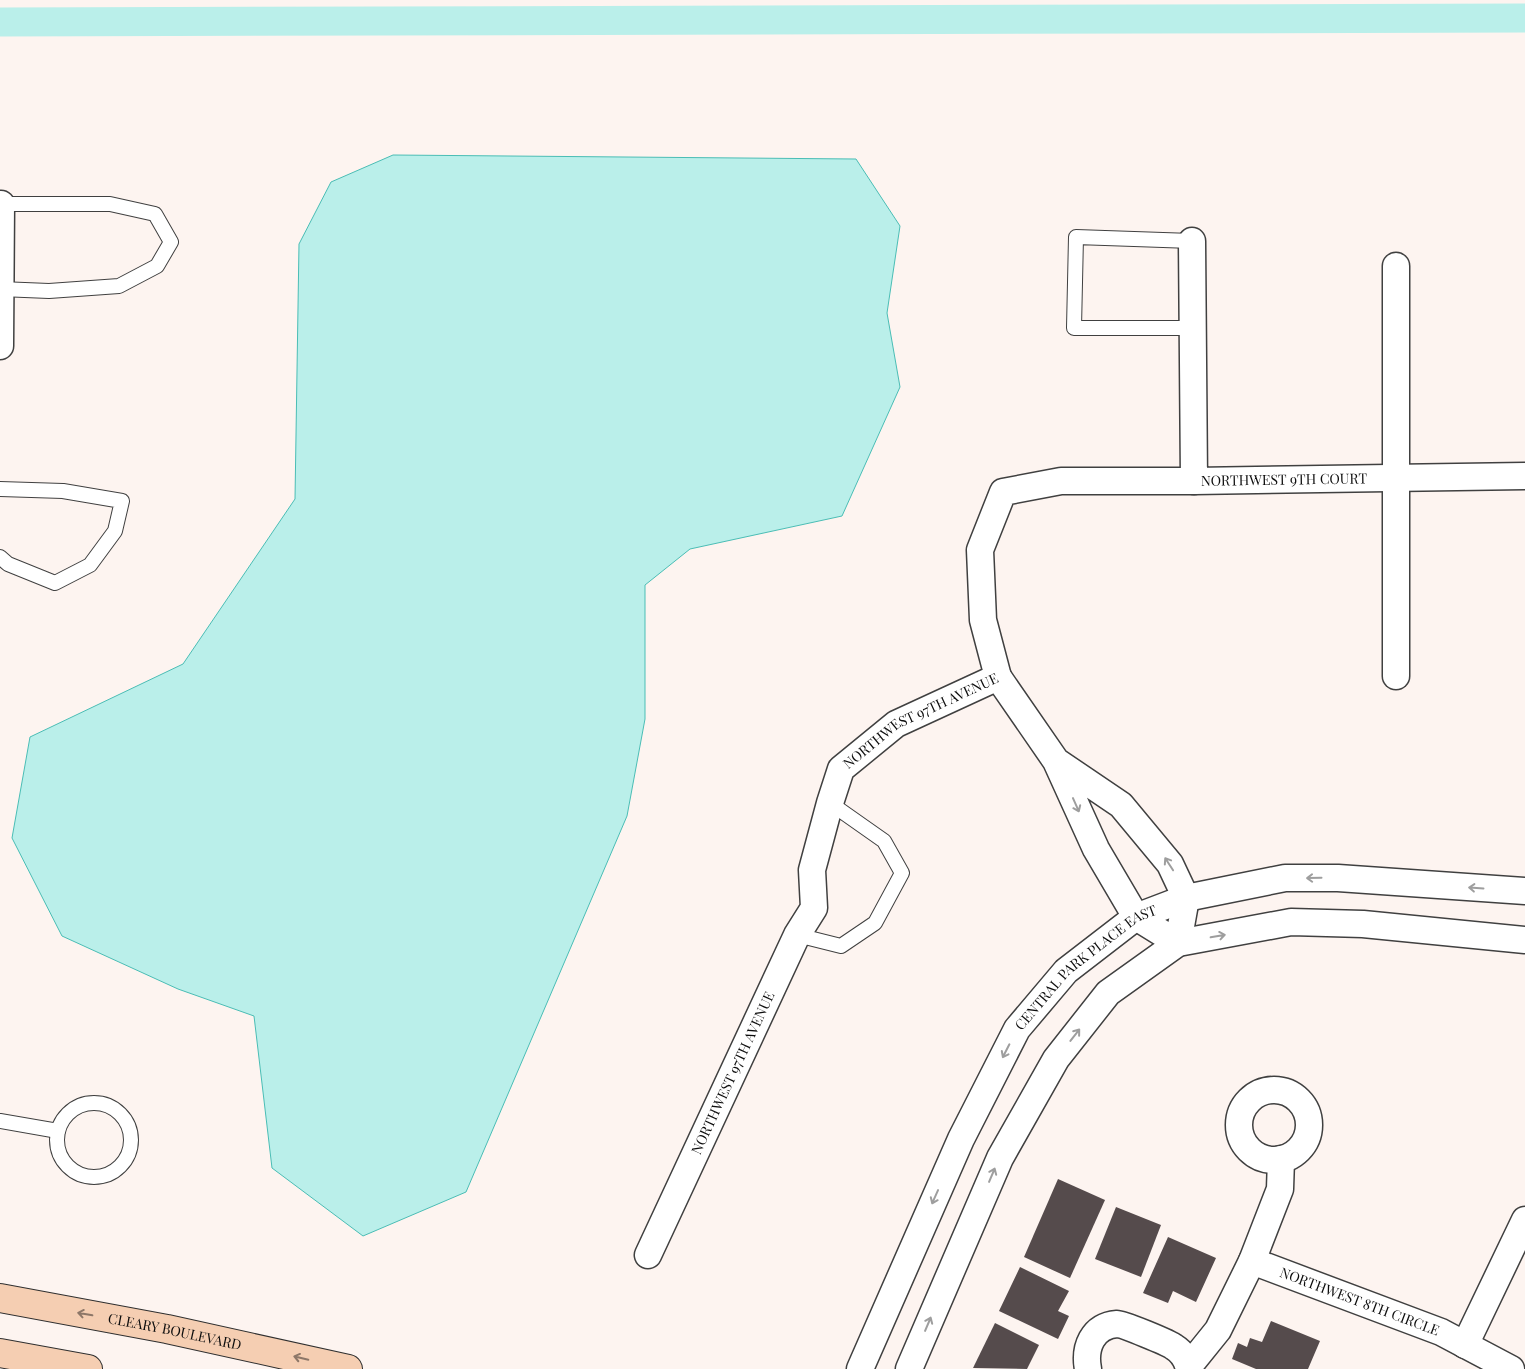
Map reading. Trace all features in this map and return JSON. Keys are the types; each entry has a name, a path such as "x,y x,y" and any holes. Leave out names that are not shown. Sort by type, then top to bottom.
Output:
{"street":[{"path":"0,346 1,204"},
{"name":"NORTHWEST 9TH COURT","path":"1192,241 1194,480 1525,476"},
{"path":"1396,266 1396,676"},
{"name":"NORTHWEST 97TH AVENUE","path":"648,1255 798,935 814,908 812,870 841,769 896,724 998,676 983,620 980,550 1003,492 1061,480 1194,480"},
{"path":"998,676 1056,761 1096,849 1136,917 1178,943"},
{"path":"1056,761 1121,805 1170,864 1186,898 1178,943"},
{"name":"CENTRAL PARK PLACE EAST","path":"860,1369 961,1138 1017,1029 1066,971 1136,917 1186,898 1285,878 1338,878 1525,891"},
{"path":"909,1369 1000,1158 1056,1059 1108,994 1178,943 1291,922 1362,924 1525,940"},
{"path":"1088,1369 1086,1357 1088,1344 1095,1334 1106,1327 1119,1324 1174,1346 1183,1355 1189,1368 1218,1330 1252,1261 1280,1189 1281,1159"},
{"path":"1465,1345 1525,1220"},
{"name":"NORTHWEST 8TH CIRCLE","path":"1252,1261 1441,1332 1511,1369"},
{"name":"CLEARY BOULEVARD","path":"0,1298 167,1329 348,1369"},
{"path":"0,1353 88,1369"}],"lane":[{"path":"0,289 49,291 119,286 157,266 170,242 155,214 110,204 1,204"},
{"path":"1192,241 1076,237 1074,328 1193,328"},
{"path":"0,489 63,491 122,501 115,531 90,565 55,583 8,564 0,557"},
{"path":"798,935 841,946 875,923 902,872 884,841 830,803"},
{"path":"96,1103 109,1106 120,1113 128,1123 132,1135 131,1148 127,1159 120,1168 110,1175 98,1178 86,1177 75,1172 59,1154 57,1143 58,1131 64,1119 72,1110 84,1104 96,1103"},
{"path":"0,1121 58,1131"}],"water":[{"path":"393,155 856,159 900,226 887,313 900,387 842,516 690,549 645,585 645,719 627,816 466,1192 363,1236 272,1168 254,1016 178,989 62,936 12,838 30,737 183,664 295,499 299,244 331,182"}],"building":[{"path":"1058,1179 1105,1200 1070,1278 1024,1257"},
{"path":"1116,1207 1161,1225 1141,1277 1095,1259"},
{"path":"1168,1237 1216,1258 1196,1302 1173,1291 1168,1303 1143,1293"},
{"path":"1020,1267 1069,1291 1058,1311 1069,1316 1058,1339 999,1311"},
{"path":"1271,1321 1320,1341 1308,1369 1256,1369 1232,1359 1238,1343 1247,1347 1250,1338 1262,1342"},
{"path":"995,1323 1039,1345 1027,1369 973,1368"}],"waterway":[{"path":"0,22 1525,18"}]}
